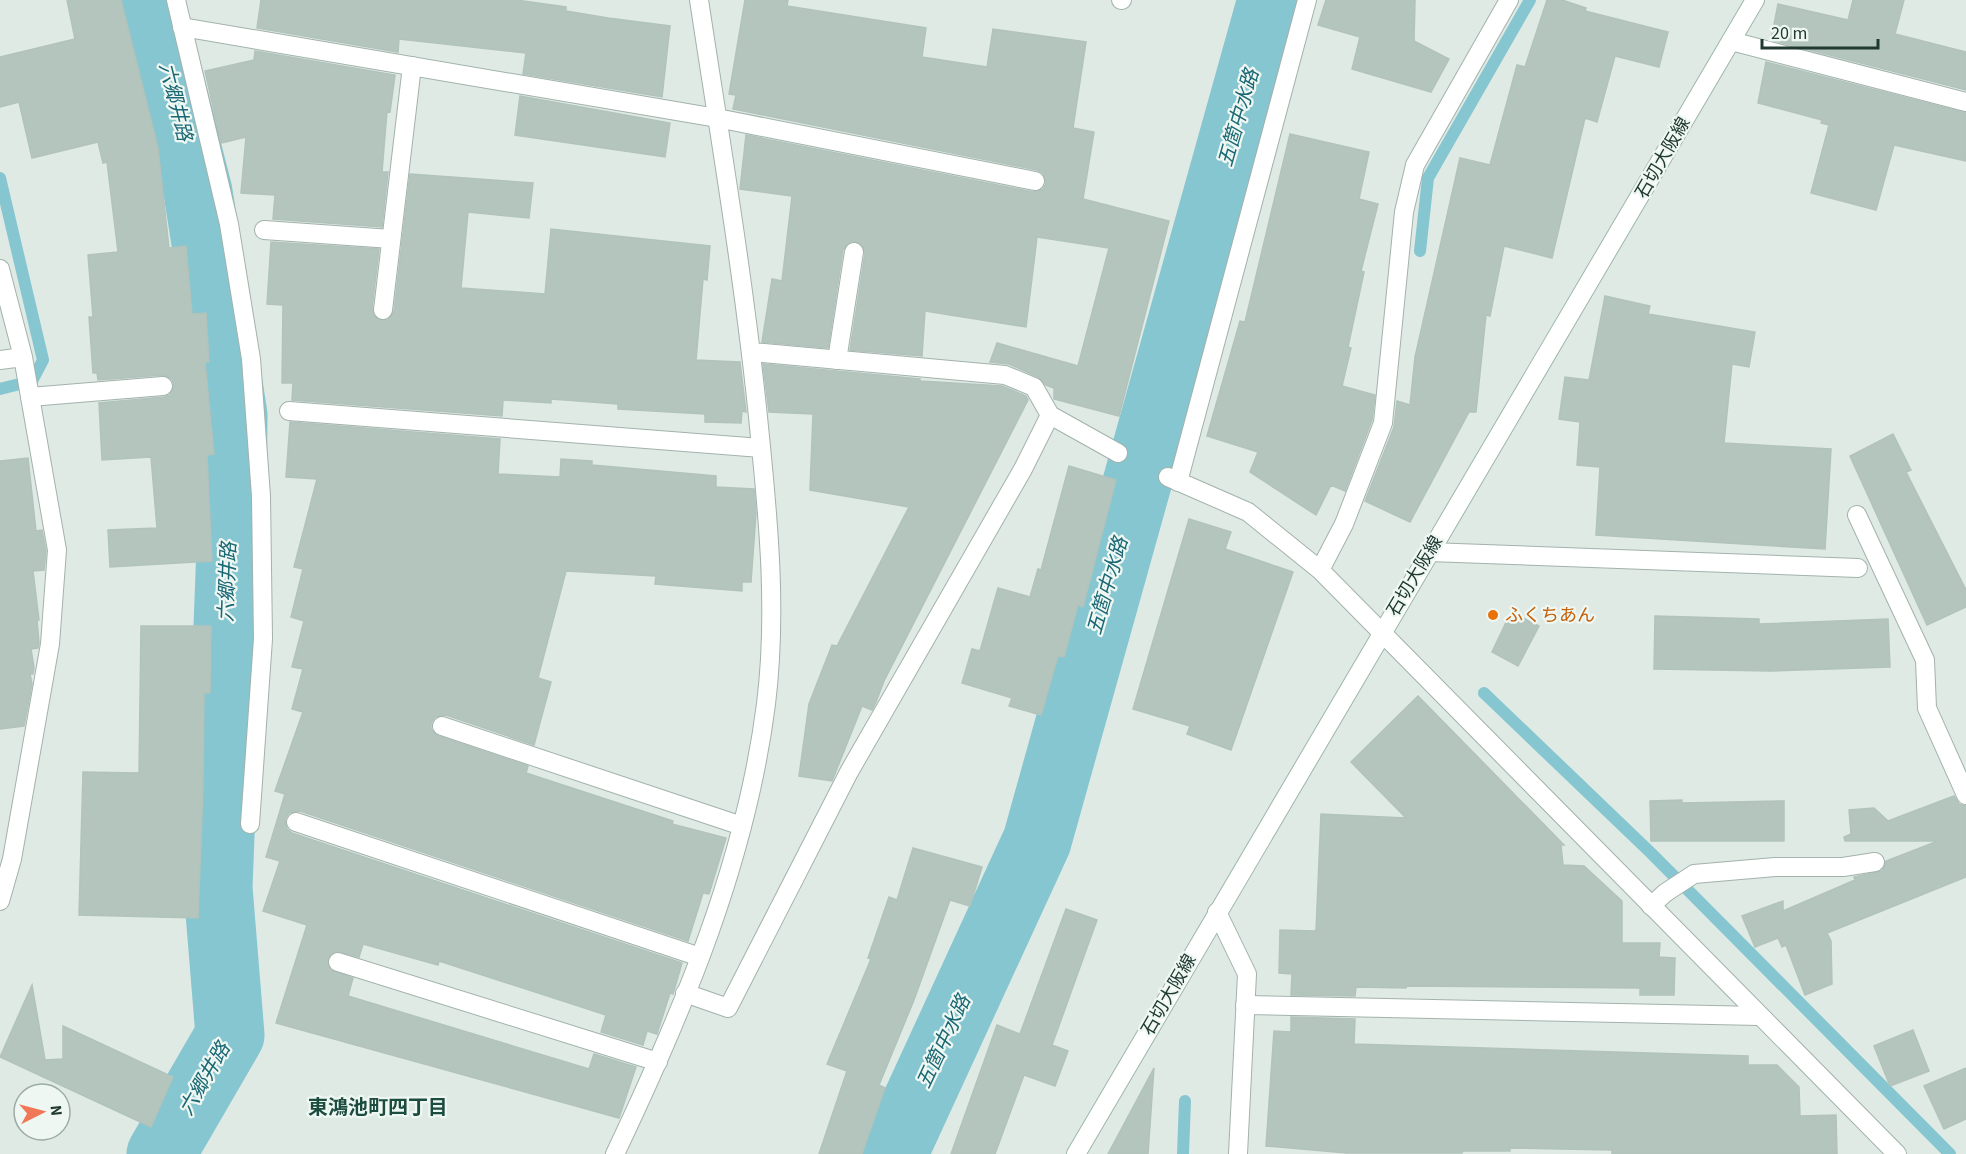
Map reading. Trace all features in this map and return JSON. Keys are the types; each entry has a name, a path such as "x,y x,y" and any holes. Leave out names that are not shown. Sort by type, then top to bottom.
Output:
{"street":[{"path":"176,0 229,224 250,359 261,496 263,639 250,824"},
{"path":"615,1154 658,1062 717,914 742,826 766,703 773,569 752,352 699,0"},
{"path":"1307,0 1173,479 1248,512 1320,570 1897,1154"},
{"path":"1320,570 1344,524 1383,423 1404,212 1415,165 1509,0"},
{"name":"石切大阪線","path":"1077,1154 1217,912 1755,0"},
{"path":"182,27 717,118 1035,181"},
{"path":"1731,41 1966,102"},
{"path":"383,310 412,66"},
{"path":"264,230 391,239"},
{"path":"837,360 854,252"},
{"path":"0,268 23,357 57,550 50,644 12,859 0,901"},
{"path":"752,352 1005,375 1034,387 1050,414 1118,453"},
{"path":"0,360 23,357"},
{"path":"30,397 163,386"},
{"path":"289,411 761,447"},
{"path":"686,993 728,1008 849,772 1023,469 1050,414"},
{"path":"1857,515 1925,660 1927,708 1966,795"},
{"path":"1430,552 1858,568"},
{"path":"442,726 742,826"},
{"path":"296,822 700,957"},
{"path":"1651,906 1665,893 1694,874 1775,867 1843,867 1875,862"},
{"path":"1217,912 1247,975 1238,1154"},
{"path":"338,962 658,1062"},
{"path":"1245,1005 1759,1016"}],"building":[{"path":"67,0 121,0 158,148 169,248 186,246 192,314 206,313 209,362 205,362 214,454 207,455 212,561 110,567 108,530 157,528 151,457 102,460 99,403 164,397 170,395 174,386 172,379 163,375 98,380 97,373 93,373 89,317 93,317 88,255 118,252 107,162 103,163 98,142 32,158 19,102 0,107 0,57 75,39"},
{"path":"261,0 516,0 566,7 566,11 670,26 662,97 523,74 526,53 399,39 398,52 257,28"},
{"path":"745,0 788,0 787,6 926,28 922,57 987,67 993,29 1086,42 1073,128 1094,132 1083,199 1169,221 1119,416 1054,399 1054,388 1046,385 1038,377 1009,364 990,362 997,343 1078,366 1109,248 1037,237 1026,327 925,311 922,356 850,350 865,253 861,244 851,241 843,250 828,348 762,342 772,279 782,281 792,196 740,189 746,135 1033,192 1043,189 1046,183 1043,173 1037,170 733,109 736,95 729,94"},
{"path":"1326,0 1415,0 1414,41 1449,59 1431,92 1352,69 1360,37 1318,25"},
{"path":"1547,0 1562,0 1586,8 1585,11 1668,32 1659,67 1615,56 1597,122 1585,118 1552,258 1504,246 1490,316 1486,315 1476,412 1469,412 1410,522 1365,501 1394,427 1397,401 1410,405 1415,357 1460,158 1490,165 1517,65 1525,67"},
{"path":"1853,0 1904,0 1895,34 1966,52 1966,90 1771,40 1778,4 1848,20"},
{"path":"255,51 395,75 390,112 387,111 382,172 388,172 382,227 273,219 275,195 241,193 246,137 221,143 205,71 254,60"},
{"path":"1766,62 1966,113 1966,161 1894,145 1876,210 1811,193 1829,125 1821,123 1822,120 1758,103"},
{"path":"520,96 670,123 665,157 515,135"},
{"path":"1290,134 1369,152 1359,199 1378,204 1361,271 1364,272 1342,386 1375,395 1372,420 1345,491 1331,485 1316,515 1250,472 1258,452 1207,436 1240,321 1245,322"},
{"path":"410,174 533,183 529,218 468,212 461,288 545,294 551,229 710,246 707,280 703,279 696,360 740,362 746,412 742,411 741,423 705,422 705,414 618,409 618,404 551,399 551,403 503,400 502,416 292,400 293,383 282,383 283,305 267,304 271,242 379,249 372,309 377,319 388,320 394,311"},
{"path":"1605,296 1650,306 1648,314 1755,332 1749,367 1732,364 1724,443 1831,449 1825,549 1596,535 1600,467 1577,465 1580,422 1559,419 1565,377 1589,380"},
{"path":"763,364 920,379 920,381 1002,386 1026,396 1028,400 884,681 872,710 862,706 832,781 799,776 809,704 832,645 837,646 909,507 810,490 813,414 769,412"},
{"path":"290,422 500,439 498,474 560,477 561,459 592,461 592,465 716,476 716,487 754,489 756,513 751,582 742,582 742,591 655,584 656,576 566,571 538,678 551,682 534,745 446,715 435,717 431,723 431,729 438,736 528,766 526,773 673,821 672,824 726,838 709,894 703,893 688,941 300,811 289,813 285,819 287,829 292,833 682,963 673,994 670,993 657,1034 647,1031 643,1045 601,1032 606,1015 439,961 438,965 363,944 359,957 336,951 328,958 330,970 353,978 348,996 589,1069 594,1054 636,1067 619,1118 276,1023 307,925 263,911 280,861 266,857 285,794 275,791 303,712 292,709 303,669 292,667 304,621 291,617 303,569 294,567 317,479 286,477"},
{"path":"1893,434 1911,470 1906,472 1966,590 1966,607 1927,625 1850,456"},
{"path":"28,458 36,531 42,530 46,551 44,570 33,571 39,620 37,620 39,643 38,648 31,649 34,668 33,674 30,674 32,684 24,726 0,729 0,461"},
{"path":"1069,466 1116,480 1083,607 1078,605 1064,657 1058,656 1041,715 1009,706 1012,698 962,683 972,649 980,651 998,588 1030,597 1038,569 1041,570"},
{"path":"1189,519 1231,532 1225,549 1293,572 1231,750 1187,734 1190,726 1133,709"},
{"path":"1511,612 1539,626 1518,666 1492,652"},
{"path":"1655,616 1759,619 1759,624 1888,619 1890,667 1771,671 1654,669"},
{"path":"141,626 211,626 210,693 204,693 198,918 79,915 83,772 139,773"},
{"path":"1418,696 1564,845 1561,845 1563,865 1584,866 1622,901 1622,943 1660,943 1659,957 1675,958 1674,995 1640,995 1640,988 1406,986 1406,988 1356,987 1355,996 1291,995 1292,974 1279,973 1280,930 1316,931 1321,814 1406,818 1351,762"},
{"path":"1954,796 1959,804 1966,806 1966,877 1827,933 1831,941 1832,984 1805,995 1786,945 1782,947 1778,938 1755,947 1742,916 1783,901 1783,911 1855,880 1854,877 1882,871 1886,861 1938,841 1845,841 1844,837 1851,834 1849,810 1874,808 1888,821"},
{"path":"1682,800 1682,803 1784,801 1784,841 1651,841 1650,801"},
{"path":"913,848 982,867 970,906 950,900 914,1000 879,1085 885,1088 862,1154 819,1154 847,1071 827,1064 871,959 868,958 889,897 897,900"},
{"path":"1066,909 1097,920 1052,1045 1068,1051 1055,1086 1024,1075 995,1154 951,1154 997,1025 1020,1034"},
{"path":"32,985 45,1060 63,1059 63,1026 173,1077 151,1127 72,1090 72,1082 54,1082 0,1057"},
{"path":"1291,1017 1355,1019 1354,1044 1748,1056 1748,1065 1777,1065 1799,1087 1800,1116 1836,1115 1837,1154 1612,1154 1612,1150 1510,1148 1510,1151 1462,1151 1462,1153 1347,1153 1266,1146 1274,1031 1291,1032"},
{"path":"1913,1030 1929,1071 1890,1086 1874,1046"},
{"path":"1154,1068 1148,1154 1108,1154"},
{"path":"1966,1068 1966,1119 1944,1129 1924,1086"}],"waterway":[{"name":"六郷井路","path":"149,0 198,192 233,415 232,521 218,888 230,1035 161,1154"},
{"name":"五箇中水路","path":"893,1154 1037,841 1272,0"},
{"path":"1420,251 1428,178 1530,0"},
{"path":"0,178 43,360 32,381 0,389"},
{"path":"1484,693 1651,853 1950,1154"},
{"path":"1183,1154 1185,1101"}],"place":[{"name":"ふくちあん","path":"1493,615"}],"district":[{"name":"東鴻池町四丁目","path":"378,1108"}]}
